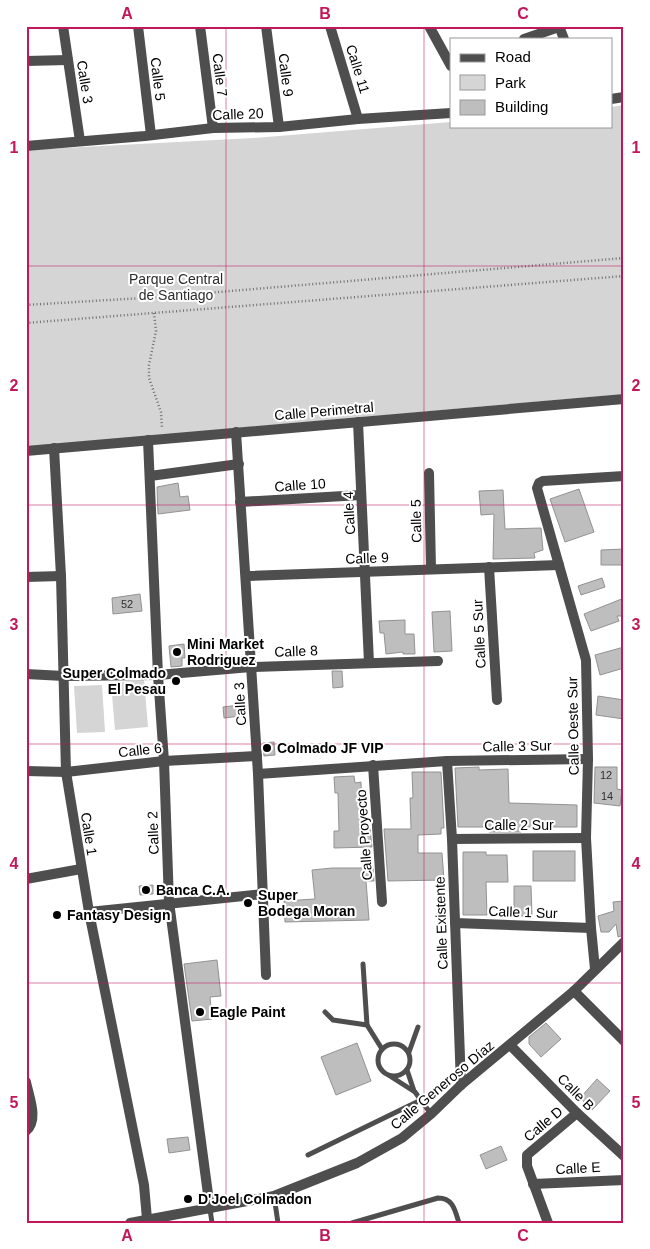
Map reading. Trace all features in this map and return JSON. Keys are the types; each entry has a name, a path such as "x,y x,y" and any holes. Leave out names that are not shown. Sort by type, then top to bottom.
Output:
{"street":[{"name":"Calle 3","path":"63,26 80,141"},
{"name":"Calle 5","path":"138,26 151,135"},
{"name":"Calle 7","path":"200,26 213,128"},
{"name":"Calle 9","path":"266,26 278,127"},
{"name":"Calle 11","path":"330,26 358,119"},
{"path":"429,26 450,63"},
{"path":"527,38 559,26 564,38"},
{"path":"26,61 68,60"},
{"name":"Calle 20","path":"26,146 213,128 278,127 358,119 450,113"},
{"name":"Calle Perimetral","path":"26,451 624,399"},
{"name":"Calle 4","path":"358,422 369,663"},
{"name":"Calle 3","path":"236,432 258,774 266,975"},
{"name":"Calle 2","path":"148,440 169,902 210,1209"},
{"name":"Calle 1","path":"54,448 61,576 66,772 89,912 144,1185 147,1219"},
{"path":"150,476 238,464"},
{"name":"Calle 5","path":"429,473 431,569"},
{"name":"Calle Oeste Sur","path":"595,969 590,928 586,838 588,759 586,660 537,488 543,481 624,476"},
{"name":"Calle 10","path":"240,502 361,494"},
{"name":"Calle 9","path":"246,576 559,565"},
{"name":"Calle 5 Sur","path":"489,567 497,700"},
{"path":"26,576 61,576"},
{"name":"Calle 8","path":"26,674 64,676 158,675 251,666 438,661"},
{"name":"Calle 6","path":"26,771 66,772 164,761 257,756"},
{"name":"Calle 3 Sur","path":"447,761 588,759"},
{"path":"258,774 447,761"},
{"name":"Calle Existente","path":"447,761 452,839 461,1085"},
{"name":"Calle Proyecto","path":"373,765 382,902"},
{"name":"Calle 2 Sur","path":"452,839 586,838"},
{"path":"26,879 81,869"},
{"path":"89,912 169,902 264,894"},
{"name":"Calle 1 Sur","path":"455,923 590,928"},
{"name":"Calle Generoso Díaz","path":"130,1223 274,1196 357,1163 402,1138 431,1114 461,1085 574,991 624,942"},
{"path":"574,991 624,1041"},
{"name":"Calle B","path":"510,1045 577,1113 624,1156"},
{"path":"26,1082 33,1117 28,1129"},
{"name":"Calle D","path":"534,1184 527,1166 527,1156 577,1113"},
{"name":"Calle E","path":"534,1184 624,1180"},
{"path":"534,1184 548,1223"}],"lane":[{"path":"363,964 367,1026 382,1049"},
{"path":"325,1012 332,1020 367,1026"},
{"path":"389,1075 402,1074 410,1065 409,1052 418,1027"},
{"path":"409,1052 400,1044 387,1045 382,1049 378,1061 380,1067 389,1075 415,1092"},
{"path":"406,1070 415,1092 431,1114"},
{"path":"308,1154 421,1100"},
{"path":"274,1196 278,1223"},
{"path":"352,1223 438,1198 451,1202 460,1223"},
{"name":"Calle 2","path":"210,1209 212,1223"},
{"path":"373,1216 375,1223"}],"path":[{"path":"26,305 169,296 624,258"},
{"path":"26,323 518,286 624,276"},
{"path":"154,313 156,331 149,365 149,378 161,412 162,438"}],"green space":[{"name":"Parque Central de Santiago","path":"624,105 624,394 26,447 26,150 253,138 450,122 450,128 612,128 612,107"},
{"path":"144,680 148,727 115,730 111,683"},
{"path":"102,685 105,732 77,733 74,686"}],"building":[{"path":"178,483 180,497 188,496 190,510 158,514 157,487"},
{"path":"579,489 594,532 565,542 550,499"},
{"path":"503,490 505,529 541,528 543,550 534,553 535,558 493,559 494,514 481,515 479,491"},
{"path":"624,549 624,565 601,565 601,550"},
{"path":"602,578 605,587 581,595 578,586"},
{"path":"140,594 142,611 113,614 112,598"},
{"path":"624,598 624,616 617,616 619,621 591,631 584,614"},
{"path":"450,611 452,651 434,652 432,612"},
{"path":"405,620 405,634 414,634 415,654 403,654 403,652 386,654 384,633 380,633 379,621"},
{"name":"Mini Market Rodriguez","path":"184,644 185,658 182,658 182,666 171,667 169,646"},
{"path":"624,647 624,668 600,675 595,655"},
{"path":"332,671 342,671 343,687 333,688"},
{"path":"598,696 624,700 624,719 596,715"},
{"path":"240,705 241,716 224,718 223,707"},
{"name":"Colmado JF VIP","path":"274,742 275,755 264,756 263,743"},
{"path":"479,767 479,770 508,769 509,803 577,805 577,827 521,827 521,832 489,832 489,827 458,827 455,768"},
{"path":"595,767 617,767 617,789 622,790 620,806 594,803"},
{"path":"412,772 441,772 444,828 441,828 441,834 418,835 418,853 442,853 444,880 388,881 384,829 411,829 410,798 413,798"},
{"path":"354,776 355,783 361,782 362,810 365,810 366,830 370,829 372,847 334,848 334,831 339,831 338,793 335,793 334,777"},
{"path":"533,851 575,851 575,881 533,881"},
{"path":"463,852 486,852 486,855 507,855 508,882 486,882 487,915 463,915"},
{"path":"373,868 374,881 366,881 369,920 285,922 284,901 315,899 312,870"},
{"name":"Banca C.A.","path":"153,885 153,894 140,895 139,886"},
{"path":"514,886 531,886 532,916 514,916"},
{"path":"623,901 624,935 618,937 616,924 609,932 601,932 598,916 614,911 613,902"},
{"path":"217,960 221,996 210,997 212,1019 192,1021 184,964"},
{"path":"546,1023 561,1039 541,1057 529,1044 529,1037"},
{"path":"357,1043 371,1081 336,1095 321,1057"},
{"path":"597,1079 610,1091 592,1110 580,1098"},
{"path":"188,1137 190,1150 169,1153 167,1139"},
{"path":"501,1146 507,1160 486,1169 480,1155"}],"place":[{"name":"Mini Market Rodriguez","path":"177,652"},
{"name":"Super Colmado El Pesau","path":"176,681"},
{"name":"Colmado JF VIP","path":"267,748"},
{"name":"Banca C.A.","path":"146,890"},
{"name":"Super Bodega Moran","path":"248,903"},
{"name":"Fantasy Design","path":"57,915"},
{"name":"Eagle Paint","path":"200,1012"},
{"name":"D'Joel Colmadon","path":"188,1199"}]}
